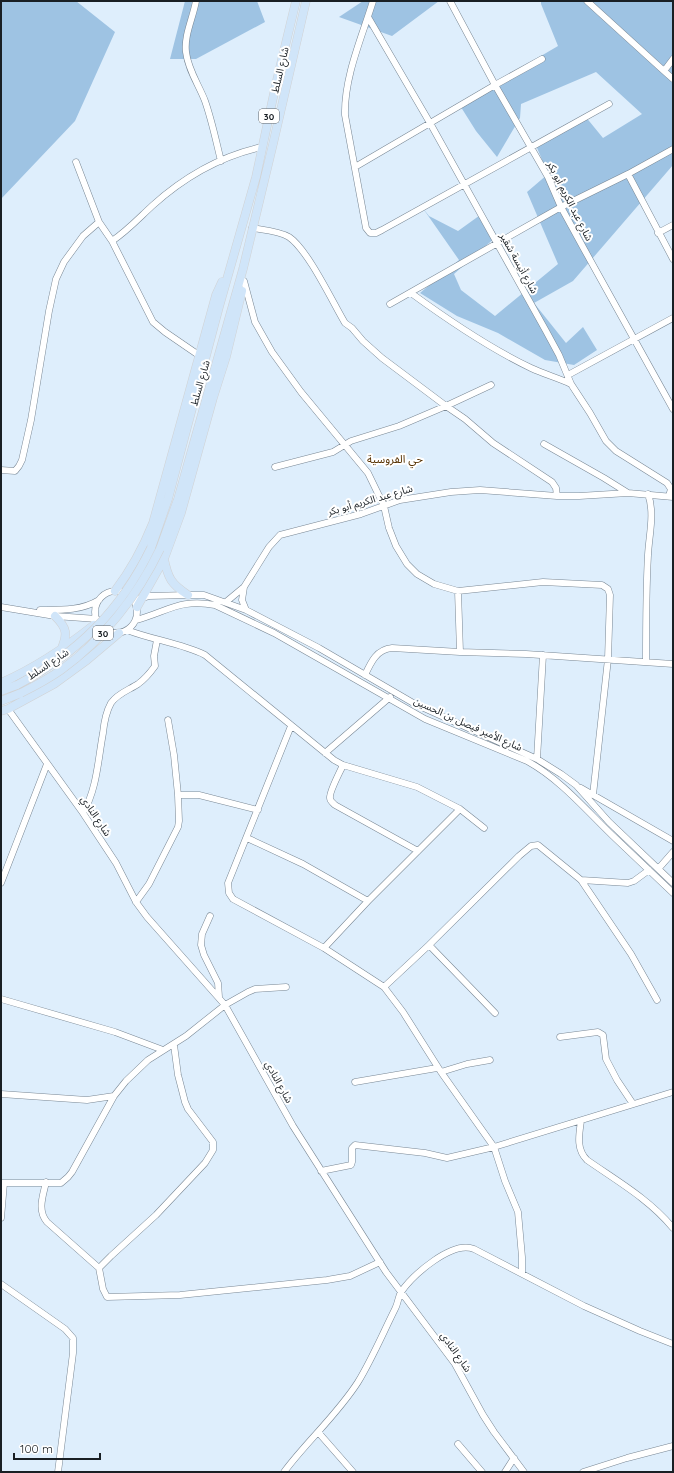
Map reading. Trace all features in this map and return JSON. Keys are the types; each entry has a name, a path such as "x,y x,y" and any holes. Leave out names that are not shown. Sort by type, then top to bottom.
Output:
{"main road":[{"name":"شارع السلط","path":"1,691 17,685 56,662 87,637 120,598 151,548 161,522 253,190 296,1"},
{"name":"شارع السلط","path":"1,701 21,693 61,670 86,649 130,599 145,577 158,552 178,499 243,269 306,1"},
{"path":"135,604 143,598 164,559 186,500 213,398 226,358 252,246 251,232"},
{"path":"115,591 137,558 152,523 216,296 232,264"},
{"path":"164,559 170,578 180,590 188,595"},
{"path":"55,616 66,633 61,650"},
{"path":"1,683 32,668 61,650 97,620"},
{"path":"4,710 54,684 87,660 119,633"}],"street":[{"path":"196,1 188,34 186,52 189,66 201,91 210,118 221,161"},
{"path":"373,1 351,72 345,99 345,115 366,228 370,233 382,230 608,104"},
{"name":"شارع عبد الكريم أبو بكر","path":"450,1 495,85 551,182 562,207 673,409"},
{"path":"587,1 673,79"},
{"name":"شارع أنيسة شقير","path":"368,18 430,123 497,243 565,368 571,384 606,441 610,447 667,483 671,489 671,496"},
{"path":"355,167 542,59"},
{"path":"664,71 673,59"},
{"path":"112,240 129,228 176,187 199,172 221,161 249,150 262,147"},
{"path":"390,304 562,207 628,174 673,149"},
{"path":"76,162 99,222 112,240 153,322 200,356"},
{"path":"628,174 673,259"},
{"path":"1,470 10,472 17,470 24,451 49,311 57,275 83,236 99,222"},
{"path":"658,233 673,225"},
{"path":"251,232 280,234 288,237 298,245 317,274 345,323 352,328 363,341 382,358 465,419 503,450 552,482 556,488 557,496"},
{"path":"244,281 256,322 272,352 297,386 368,473 376,486 384,506 389,528 401,555 424,579 439,586 458,591 543,582 606,586 610,595 608,659 593,795"},
{"path":"411,293 504,354 532,369 571,384"},
{"path":"568,375 673,318"},
{"path":"556,377 565,368"},
{"path":"275,467 337,450 345,444 388,430 446,406 491,385"},
{"path":"544,444 628,493"},
{"name":"شارع عبد الكريم أبو بكر","path":"226,602 244,587 269,547 280,535 361,514 413,497 468,490 487,490 557,496 628,493 671,496"},
{"path":"646,662 648,555 651,510 651,502 648,494"},
{"path":"244,587 242,600 246,610"},
{"path":"24,610 77,608 92,604 106,594 115,591 127,594 135,604 136,620 127,630 119,633 105,630 97,620 96,607 100,599"},
{"path":"458,591 460,652"},
{"name":"شارع الأمير فيصل بن الحسين","path":"143,598 204,595 246,610 312,644 415,704 537,759 576,785 609,822 673,883"},
{"name":"شارع الأمير فيصل بن الحسين","path":"136,620 181,604 204,603 215,605 274,632 425,719 509,753 539,768 565,788 673,893"},
{"path":"1,607 55,616 97,620"},
{"path":"127,630 199,653 209,658 334,760 343,765 410,784 460,809 484,828"},
{"path":"83,813 90,801 94,787 103,729 108,710 111,703 116,698 144,679 155,666 154,656 157,640"},
{"path":"365,675 375,657 381,651 388,648 543,655 673,664"},
{"path":"537,759 543,655"},
{"path":"324,753 388,698 396,693"},
{"name":"شارع النادي","path":"4,710 47,764 83,813 116,863 136,902 147,917 225,1005 274,1093 321,1171 400,1293 455,1364 483,1415 524,1472"},
{"path":"136,902 149,884 178,827 178,795 174,755 168,720"},
{"path":"291,726 247,838 234,865 227,889 230,897 324,948 384,987 403,1012 439,1070 494,1147 505,1181 518,1212 522,1273"},
{"path":"1,883 2,875 47,764"},
{"path":"343,765 331,792 331,802 335,806 418,851"},
{"path":"576,785 673,841"},
{"path":"178,795 199,795 258,810"},
{"path":"324,948 368,901 460,809"},
{"path":"247,838 303,864 368,901"},
{"path":"384,987 429,946 519,856 531,846 540,845 581,880 631,954 656,1000"},
{"path":"659,868 673,852"},
{"path":"640,861 645,856"},
{"path":"581,880 628,883 634,881 649,870"},
{"path":"210,916 202,934 201,945 204,955 218,983 218,997"},
{"path":"429,946 495,1013"},
{"path":"1,1218 2,1183 61,1183 68,1177 114,1096 148,1060 174,1045 225,1005 252,991 265,988 286,987"},
{"path":"1,999 115,1032 163,1050"},
{"path":"560,1036 598,1032 603,1034 606,1059 633,1104"},
{"path":"99,1268 156,1215 205,1163 213,1150 213,1142 188,1109 185,1102 180,1086 174,1045"},
{"path":"355,1082 439,1070 490,1060"},
{"path":"321,1171 351,1165 352,1148 355,1145 425,1153 447,1158 494,1147 673,1092"},
{"path":"1,1094 87,1100 114,1096"},
{"path":"581,1121 579,1140 582,1155 652,1205 662,1214 673,1228"},
{"path":"46,1182 41,1207 42,1215 47,1222 99,1268 104,1293 107,1297 180,1295 327,1280 350,1276 380,1262"},
{"path":"278,1472 286,1470 346,1400 358,1382 396,1307 400,1293 413,1278 436,1260 449,1252 463,1247 474,1249 614,1320 673,1344"},
{"path":"1,1284 71,1334 73,1338 73,1353 58,1472"},
{"path":"318,1432 353,1472"},
{"path":"458,1444 482,1472"},
{"path":"583,1472 627,1458 673,1446"},
{"path":"505,1472 514,1458"}],"shaded area":[{"path":"1,1 76,1 115,32 75,121 1,199"},
{"path":"185,1 257,1 265,22 196,59 170,59"},
{"path":"363,1 439,1 392,36 339,17"},
{"path":"541,1 673,1 673,165 573,281 534,303 566,343 583,327 597,350 574,365 545,360 498,333 457,316 420,293 459,260 422,207 429,216 458,231 483,213 497,236 454,274 461,290 495,316 558,264 527,192 548,174 535,143 585,116 603,138 642,114 596,72 521,104 520,118 497,157 476,131 459,104 558,46"}],"district":[{"name":"حي الفروسية","path":"395,459"}]}
